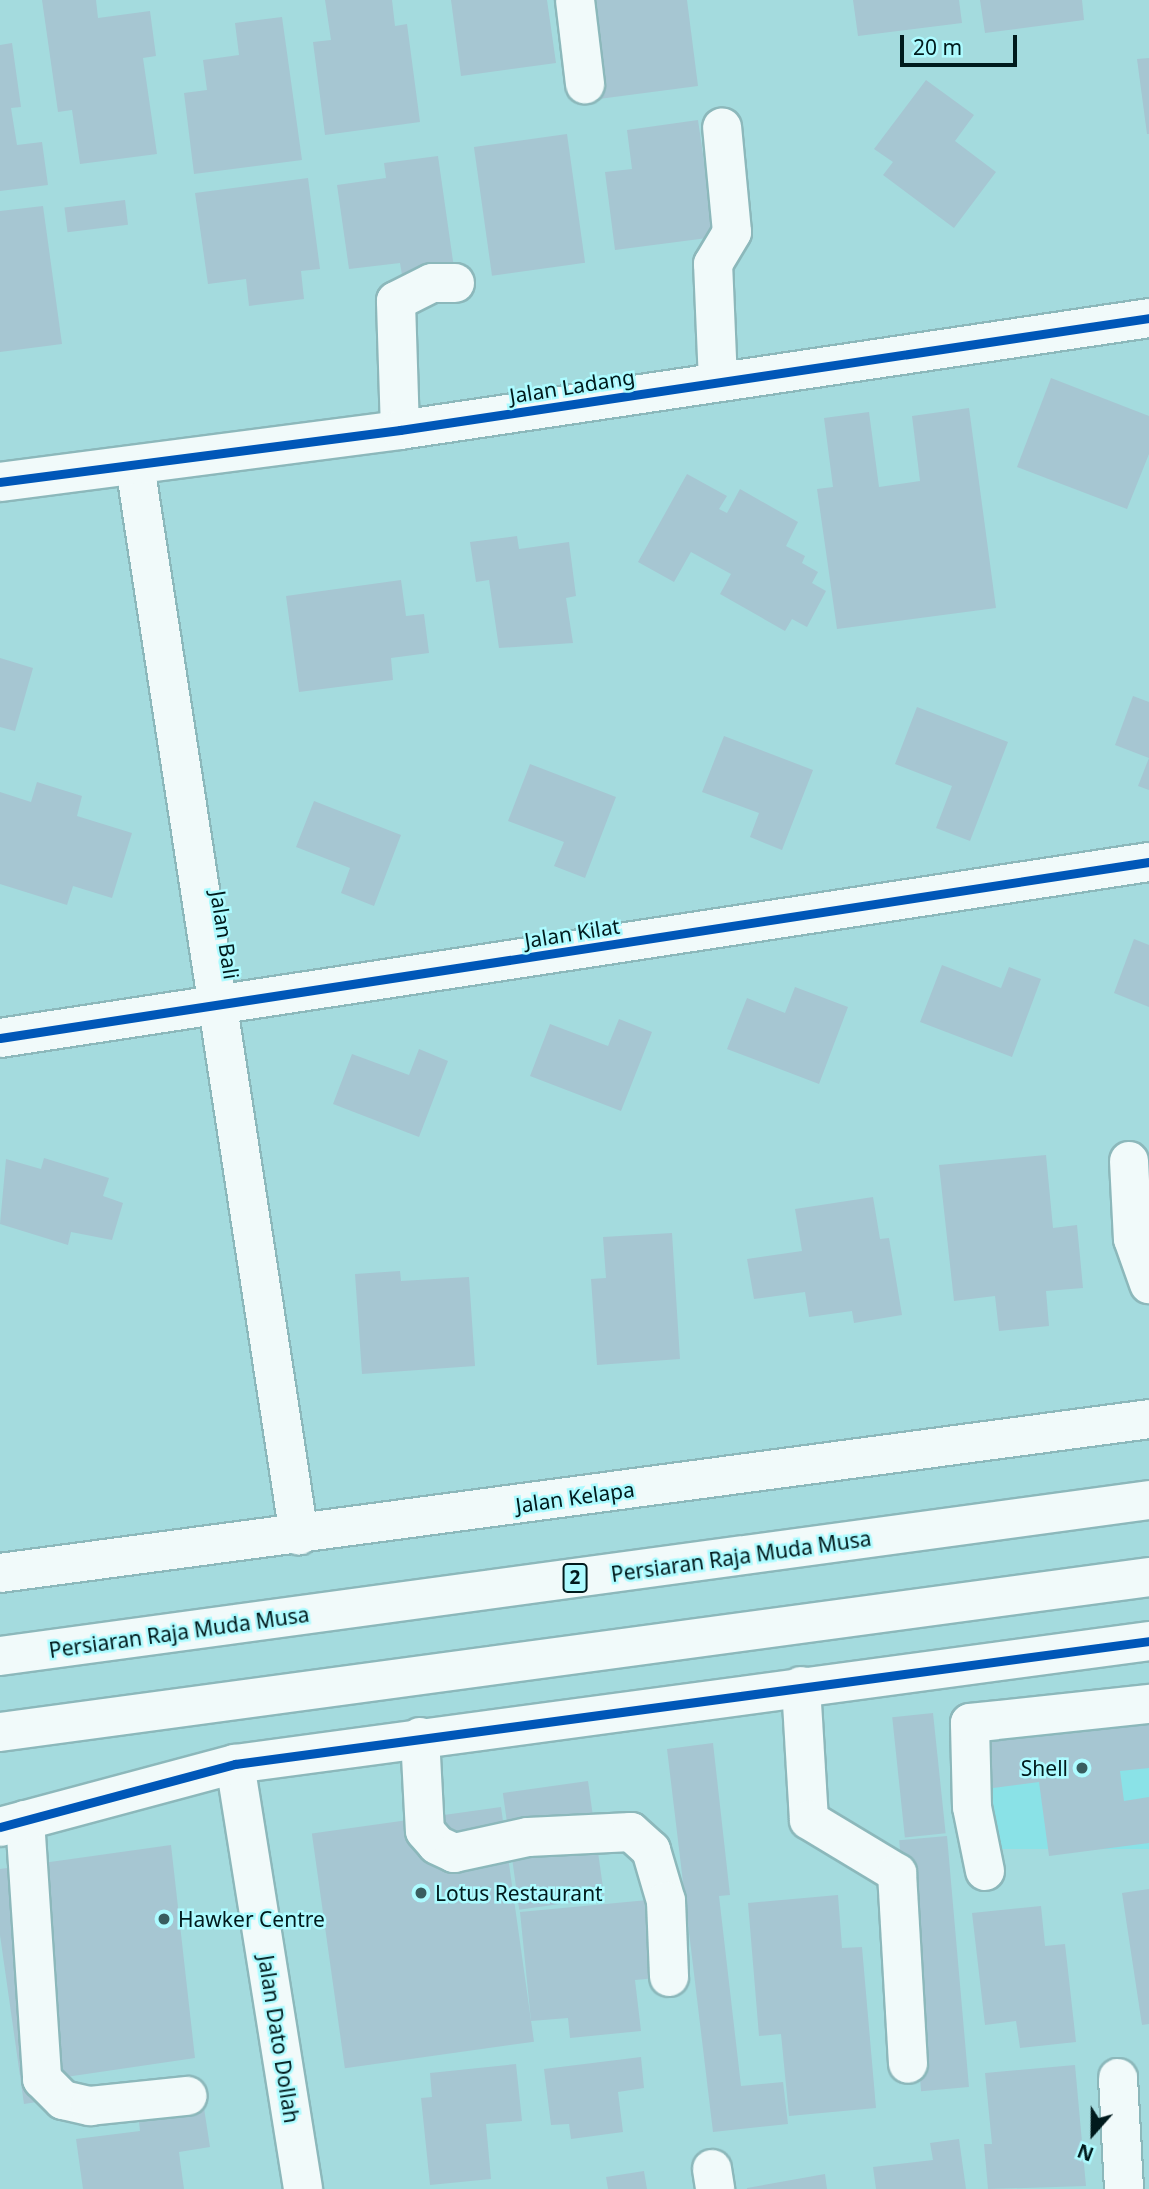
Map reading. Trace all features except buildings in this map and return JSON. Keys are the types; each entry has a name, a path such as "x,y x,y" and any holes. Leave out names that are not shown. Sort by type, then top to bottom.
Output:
{"main road":[{"path":"575,0 584,83"},
{"path":"718,382 713,264 733,232 722,127"},
{"path":"400,430 396,301 432,283 455,283"},
{"name":"Jalan Ladang","path":"0,482 400,430 1149,318"},
{"name":"Jalan Bali","path":"135,466 299,1535"},
{"name":"Jalan Kilat","path":"0,1038 1149,862"},
{"path":"1129,1161 1133,1239 1149,1284"},
{"name":"Jalan Kelapa","path":"0,1573 1149,1419"},
{"name":"Persiaran Raja Muda Musa","path":"0,1656 1149,1500"},
{"path":"0,1732 1149,1577"},
{"path":"187,2096 90,2106 63,2100 42,2079 13,1823 235,1764 801,1686 965,1668 1149,1641"},
{"path":"965,1668 970,1723 972,1807 985,1871"},
{"path":"801,1686 809,1821 897,1873 908,2064"},
{"path":"970,1723 1149,1704"},
{"path":"420,1737 425,1831 437,1845 454,1853 528,1836 631,1832 651,1850 666,1901 669,1977"},
{"name":"Jalan Dato Dollah","path":"235,1764 303,2189"},
{"path":"1118,2078 1124,2189"}],"shaded area":[{"path":"978,1714 1149,1714 1149,1849 978,1849"}],"cycle path":[{"path":"0,482 400,430 1149,318"},
{"path":"0,1038 1149,862"},
{"path":"0,1827 235,1764 1149,1641"}],"place":[{"name":"Shell","path":"1082,1768"},
{"name":"Lotus Restaurant","path":"421,1893"},
{"name":"Hawker Centre","path":"164,1919"}]}
